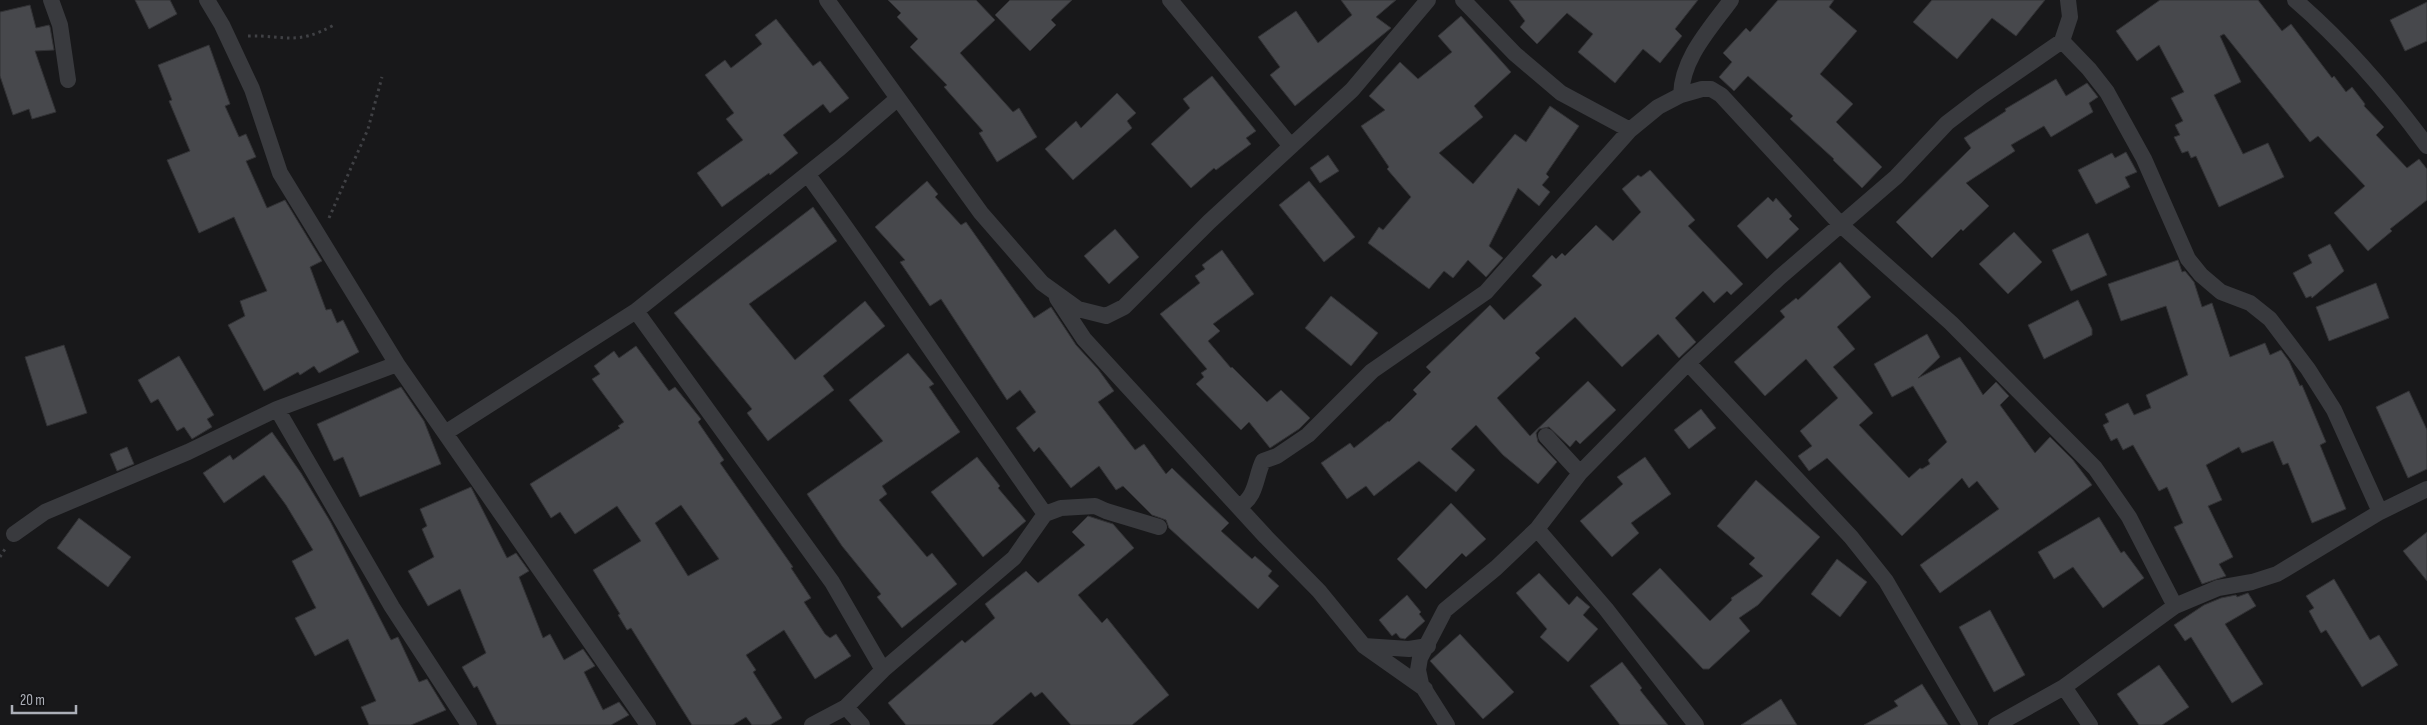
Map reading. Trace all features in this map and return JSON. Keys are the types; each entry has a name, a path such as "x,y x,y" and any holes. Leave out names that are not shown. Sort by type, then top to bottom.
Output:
{"street":[{"path":"52,0 60,25 68,80"},
{"path":"207,0 252,88 280,173 397,364 648,725"},
{"path":"827,0 981,213 1042,283 1078,309 1106,316 1124,307 1209,222 1290,145 1352,90 1428,0"},
{"path":"1170,0 1290,145"},
{"path":"1463,0 1515,54 1561,93 1630,130"},
{"path":"1681,95 1681,82 1695,50 1731,0"},
{"path":"1447,725 1421,684 1418,670 1420,658 1428,646 1445,610 1496,568 1537,529 1580,473 1688,363 1779,278 1896,178 1947,123 2062,41 2070,17 2068,0"},
{"path":"2295,0 2330,30 2401,110 2427,146"},
{"path":"2062,41 2090,69 2107,92 2144,159 2188,259 2196,270 2221,292 2250,302 2270,319 2308,369 2334,410 2380,512"},
{"path":"1239,507 1248,502 1254,493 1257,473 1263,461 1277,456 1308,435 1372,371 1486,292 1630,130 1658,107 1681,95 1702,88 1711,89 1721,95 1842,226 1951,324 2096,468 2129,517 2176,606"},
{"path":"444,433 636,311 808,175 897,99"},
{"path":"808,175 860,247 948,378 1044,514"},
{"path":"1050,288 1084,339 1319,591 1364,646 1425,689"},
{"path":"636,311 832,582 884,670"},
{"path":"1688,363 1851,537 1886,581 1970,725"},
{"path":"14,534 44,512 188,452 277,409 397,364"},
{"path":"277,409 392,607 469,725"},
{"path":"1546,436 1580,473"},
{"path":"1996,725 2064,687 2176,606 2218,588 2252,582 2277,574 2380,512 2427,489"},
{"path":"812,725 846,706 884,670 1014,558 1044,514 1061,508 1095,506 1159,527"},
{"path":"1537,529 1606,609 1696,725"},
{"path":"1364,646 1410,650 1428,646"},
{"path":"2064,687 2090,725"},
{"path":"846,706 862,725"}],"path":[{"path":"227,36 260,35 290,40 314,36 334,25"},
{"path":"320,237 368,129 382,77"}],"building":[{"path":"135,0 170,0 177,14 149,29"},
{"path":"888,0 976,0 995,20 960,53 1013,112 1019,108 1037,137 997,162 979,133 983,131 944,87 947,85 910,47 918,39 897,17 901,13"},
{"path":"1010,0 1072,0 1051,20 1056,25 1030,51 995,15"},
{"path":"1341,0 1396,0 1376,17 1391,28 1295,106 1270,75 1280,67 1258,37 1296,11 1318,43 1352,15"},
{"path":"1509,0 1698,0 1675,29 1682,36 1660,63 1643,49 1615,83 1578,52 1593,34 1567,13 1537,44 1520,27 1525,21"},
{"path":"1778,0 1834,0 1829,7 1857,31 1820,74 1853,104 1836,122 1882,167 1862,188 1834,159 1790,119 1793,116 1748,76 1734,91 1719,77 1732,62 1723,53 1746,28 1750,32"},
{"path":"1932,0 2045,0 2016,36 1992,18 1957,59 1913,22"},
{"path":"2160,0 2258,0 2282,31 2291,24 2332,78 2334,76 2346,92 2352,87 2365,104 2364,106 2384,127 2376,135 2407,168 2419,159 2427,169 2427,200 2390,229 2392,231 2368,251 2334,213 2365,186 2318,136 2310,142 2224,34 2220,36 2241,82 2214,95 2243,154 2268,143 2284,177 2219,207 2196,156 2191,158 2188,151 2182,153 2174,137 2180,135 2175,125 2183,121 2171,98 2184,92 2159,45 2137,61 2116,31"},
{"path":"2427,2 2427,41 2405,51 2390,20"},
{"path":"30,5 36,28 49,25 50,27 54,50 35,51 56,112 32,119 29,109 13,115 0,76 0,12"},
{"path":"1461,16 1511,72 1474,106 1483,117 1439,153 1473,184 1515,134 1526,142 1550,106 1579,126 1546,174 1549,177 1542,185 1550,192 1539,206 1518,188 1489,246 1503,258 1486,277 1468,260 1453,278 1444,271 1429,289 1368,243 1379,227 1383,230 1411,197 1387,169 1389,167 1361,126 1385,110 1369,96 1400,62 1418,79 1452,52 1438,36"},
{"path":"776,19 813,66 820,61 849,98 830,113 823,104 783,135 798,153 770,175 769,173 722,207 697,173 743,140 726,119 734,113 705,75 725,60 731,68 762,44 755,35"},
{"path":"209,45 230,104 225,106 239,137 246,134 256,157 246,161 267,208 285,200 322,261 310,267 326,310 331,309 337,323 343,320 359,352 319,373 314,366 300,375 298,372 264,391 228,325 245,316 240,301 267,291 234,217 199,233 167,160 190,151 169,101 172,100 158,65"},
{"path":"1212,76 1256,131 1246,138 1251,144 1216,170 1214,168 1191,188 1151,144 1190,108 1183,99"},
{"path":"2056,79 2066,96 2087,83 2098,97 2089,103 2093,112 2051,137 2044,126 2011,145 2015,151 1966,183 1989,206 1963,231 1961,229 1932,258 1896,222 1971,148 1964,138 2006,111 2005,109"},
{"path":"1117,93 1136,113 1127,121 1132,128 1073,180 1045,149 1076,121 1081,128"},
{"path":"2126,152 2137,172 2125,177 2130,187 2096,204 2078,170 2112,153 2115,158"},
{"path":"1328,155 1339,171 1320,183 1310,168"},
{"path":"1650,170 1695,220 1688,226 1743,284 1731,295 1727,291 1714,303 1703,291 1675,318 1696,342 1679,358 1658,334 1622,367 1575,317 1535,353 1540,358 1497,398 1530,436 1588,381 1616,410 1580,444 1576,440 1570,447 1549,427 1539,429 1536,433 1538,442 1557,462 1538,484 1503,455 1476,425 1451,449 1475,470 1456,492 1419,461 1374,496 1366,486 1347,499 1321,463 1350,443 1354,448 1389,422 1417,394 1413,390 1431,372 1426,367 1490,305 1504,320 1542,285 1532,276 1552,255 1556,259 1562,253 1565,256 1596,225 1613,241 1641,212 1622,189 1638,175 1641,177"},
{"path":"927,181 938,194 935,197 961,225 966,222 1034,318 1051,307 1076,345 1098,369 1114,391 1098,402 1135,450 1144,444 1166,474 1172,468 1229,523 1221,531 1252,559 1255,556 1272,571 1268,576 1279,586 1258,609 1169,528 1166,520 1152,515 1123,486 1116,490 1099,466 1071,488 1039,447 1034,452 1016,428 1036,412 1020,390 1007,400 941,299 930,306 900,262 905,260 875,227"},
{"path":"1309,181 1355,237 1324,262 1279,205"},
{"path":"1768,197 1773,202 1776,198 1792,216 1789,219 1799,229 1767,259 1737,226"},
{"path":"813,207 837,241 749,304 795,360 865,301 885,326 823,376 834,390 768,441 747,413 752,409 674,313"},
{"path":"1115,229 1139,257 1109,284 1084,256"},
{"path":"2014,232 2042,262 2008,294 1979,264"},
{"path":"2088,233 2107,275 2071,291 2052,250"},
{"path":"2330,244 2344,271 2312,298 2311,296 2306,298 2293,273 2312,263 2308,255"},
{"path":"1222,250 1254,294 1213,324 1220,331 1208,341 1231,368 1267,402 1281,390 1310,418 1299,429 1270,448 1249,422 1241,430 1196,384 1204,377 1201,373 1207,369 1160,314 1200,283 1195,276 1205,269 1202,265"},
{"path":"2178,260 2182,272 2185,271 2194,282 2202,307 2212,303 2230,357 2265,343 2270,355 2281,350 2289,361 2300,386 2302,385 2326,442 2320,445 2346,509 2312,523 2288,463 2283,465 2273,441 2242,453 2239,447 2206,465 2222,500 2208,506 2233,557 2219,564 2226,576 2202,584 2174,527 2183,523 2167,487 2159,491 2133,445 2123,450 2117,438 2111,441 2103,425 2109,422 2105,414 2128,403 2134,415 2151,408 2146,395 2188,375 2166,306 2121,321 2108,284"},
{"path":"1840,262 1871,297 1837,327 1855,349 1833,367 1873,413 1859,425 1909,478 1920,468 1922,469 1930,464 1928,460 1947,442 1913,386 1892,397 1874,364 1927,334 1940,357 1918,378 1960,357 1983,395 1996,382 2009,396 2000,405 2035,453 2050,437 2073,460 2092,485 1940,593 1920,565 1999,509 1977,481 1969,488 1962,478 1902,536 1827,458 1809,471 1798,456 1812,446 1800,431 1838,398 1806,359 1765,396 1734,362 1785,317 1780,311 1796,298 1798,300"},
{"path":"2376,283 2389,318 2329,341 2316,307"},
{"path":"1331,296 1378,333 1351,366 1305,328"},
{"path":"2078,300 2092,329 2092,335 2044,359 2028,325"},
{"path":"64,345 87,413 47,426 25,357"},
{"path":"636,346 669,391 675,387 701,419 698,422 724,460 720,463 793,567 791,568 811,598 804,602 825,634 830,638 836,634 851,656 815,679 784,630 746,655 756,670 753,672 782,718 770,725 752,725 746,717 733,725 692,725 631,628 627,630 618,615 620,614 593,570 641,541 617,506 575,534 560,512 551,518 530,484 620,428 618,426 624,422 592,379 600,374 594,366 614,351 619,358","holes":["681,505 719,559 688,576 655,523"]},
{"path":"908,353 934,384 929,387 960,432 882,486 887,494 879,500 927,557 932,553 957,584 902,628 877,597 881,594 842,546 807,494 883,441 849,400"},
{"path":"179,356 214,415 207,419 212,427 192,439 184,427 177,431 158,399 151,403 138,380"},
{"path":"401,387 424,421 441,464 360,497 343,457 334,461 317,424"},
{"path":"2409,391 2427,430 2427,469 2408,478 2376,407"},
{"path":"1701,409 1716,428 1689,449 1674,430"},
{"path":"272,432 301,473 330,521 391,640 398,637 419,682 427,679 446,710 411,725 369,725 361,707 376,701 348,639 315,656 295,618 316,608 292,561 313,550 286,505 264,475 224,503 203,473 230,455 233,460"},
{"path":"127,447 134,464 117,471 110,454"},
{"path":"977,457 1000,486 998,488 1026,521 983,557 931,492"},
{"path":"1645,457 1671,494 1631,523 1639,533 1612,557 1580,521 1623,484 1617,477"},
{"path":"1756,480 1820,537 1758,605 1739,618 1750,631 1709,669 1703,669 1632,594 1660,568 1710,621 1732,600 1731,598 1763,576 1749,564 1755,558 1717,526"},
{"path":"471,487 507,558 516,553 529,571 519,577 543,638 550,634 564,660 583,649 595,666 584,672 603,710 619,702 629,715 611,725 497,725 477,686 474,688 462,667 486,653 460,589 428,606 408,571 434,557 422,529 427,526 420,509"},
{"path":"1451,503 1486,539 1466,557 1462,553 1426,589 1397,559"},
{"path":"1088,516 1113,524 1134,548 1078,595 1102,623 1107,618 1169,695 1132,725 1071,725 1042,692 1035,697 1031,692 992,725 906,725 888,703 962,640 965,643 995,618 985,604 1026,571 1038,583 1085,545 1072,532"},
{"path":"2099,517 2121,553 2124,551 2144,578 2103,608 2073,567 2054,579 2038,552"},
{"path":"79,518 131,557 108,587 57,548"},
{"path":"2427,532 2427,581 2403,551"},
{"path":"1837,559 1867,582 1840,617 1811,594"},
{"path":"1539,573 1569,605 1577,596 1590,607 1583,615 1598,629 1568,662 1540,637 1547,629 1516,593"},
{"path":"2334,579 2370,640 2379,635 2398,665 2362,687 2326,630 2321,633 2309,611 2314,608 2306,596"},
{"path":"2248,593 2256,606 2225,624 2263,684 2232,703 2191,637 2185,641 2174,625 2204,605 2221,598 2236,595 2237,597"},
{"path":"1407,595 1421,612 1419,614 1425,621 1405,639 1400,638 1396,633 1392,636 1379,620"},
{"path":"1990,610 2025,675 1994,692 1959,627"},
{"path":"1460,634 1514,692 1483,719 1430,661"},
{"path":"1622,662 1642,688 1640,690 1668,725 1620,725 1590,686"},
{"path":"2159,665 2189,707 2162,725 2139,725 2117,694"},
{"path":"1922,684 1948,725 1864,725 1898,706 1894,701"},
{"path":"1781,699 1797,725 1741,725"}]}
